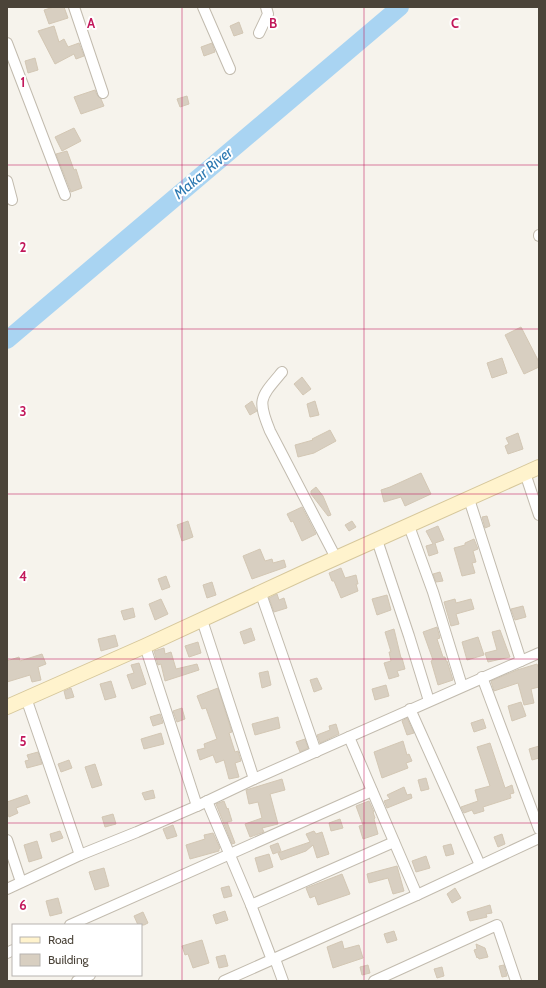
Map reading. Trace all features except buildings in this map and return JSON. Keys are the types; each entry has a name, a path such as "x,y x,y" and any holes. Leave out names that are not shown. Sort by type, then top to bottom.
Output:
{"street":[{"path":"74,7 103,93"},
{"path":"203,7 230,69"},
{"path":"259,33 268,14 266,7"},
{"path":"7,43 64,195"},
{"path":"7,181 12,200"},
{"path":"282,372 266,392 262,402 263,413 270,431 336,558"},
{"path":"7,707 261,594 336,558 539,467"},
{"path":"525,473 539,515"},
{"path":"468,499 521,661"},
{"path":"409,526 433,592 462,686"},
{"path":"377,540 429,701"},
{"path":"261,594 316,752"},
{"path":"202,620 254,779"},
{"path":"145,646 197,806"},
{"path":"7,889 80,855 197,806 482,677 539,653"},
{"path":"482,677 539,829"},
{"path":"26,698 80,855"},
{"path":"410,710 480,865"},
{"path":"349,737 417,895"},
{"path":"72,924 372,791"},
{"path":"206,801 283,981"},
{"path":"224,981 417,895 539,838"},
{"path":"7,840 21,882"},
{"path":"250,905 394,842"},
{"path":"374,981 497,925 516,981"},
{"path":"76,981 88,976"}],"waterway":[{"name":"Makar River","path":"7,340 400,7"}]}
